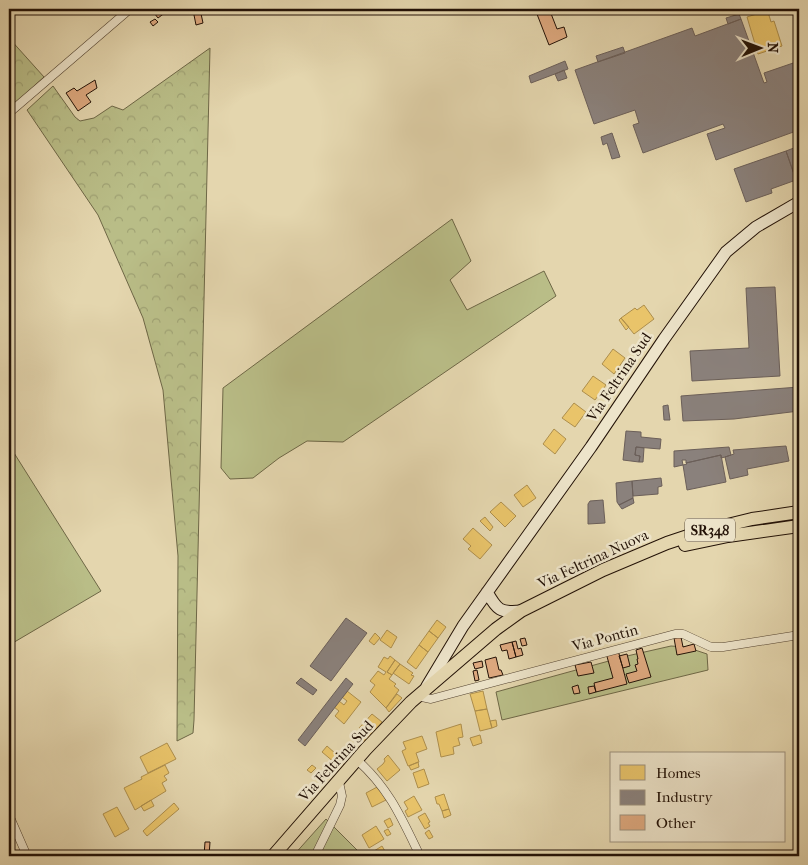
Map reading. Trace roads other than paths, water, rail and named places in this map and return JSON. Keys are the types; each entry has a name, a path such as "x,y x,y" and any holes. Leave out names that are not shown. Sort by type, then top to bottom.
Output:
{"main road":[{"name":"Via Feltrina Sud","path":"273,856 366,749 421,693 463,626 591,447 726,252 756,227 799,202"},
{"name":"Via Feltrina Nuova","path":"421,693 496,629 521,611 624,560 703,531 752,519 799,512"},
{"path":"624,560 698,542 799,526"},
{"path":"487,592 496,607 501,611 521,611"}],"street":[{"path":"9,113 130,9"},
{"name":"Via Pontin","path":"421,693 432,699 675,634 683,634 711,647 799,636"},
{"path":"357,760 373,774 385,791 397,810 420,856"},
{"path":"315,856 340,805 342,796 339,782"},
{"path":"9,815 27,856"}]}
